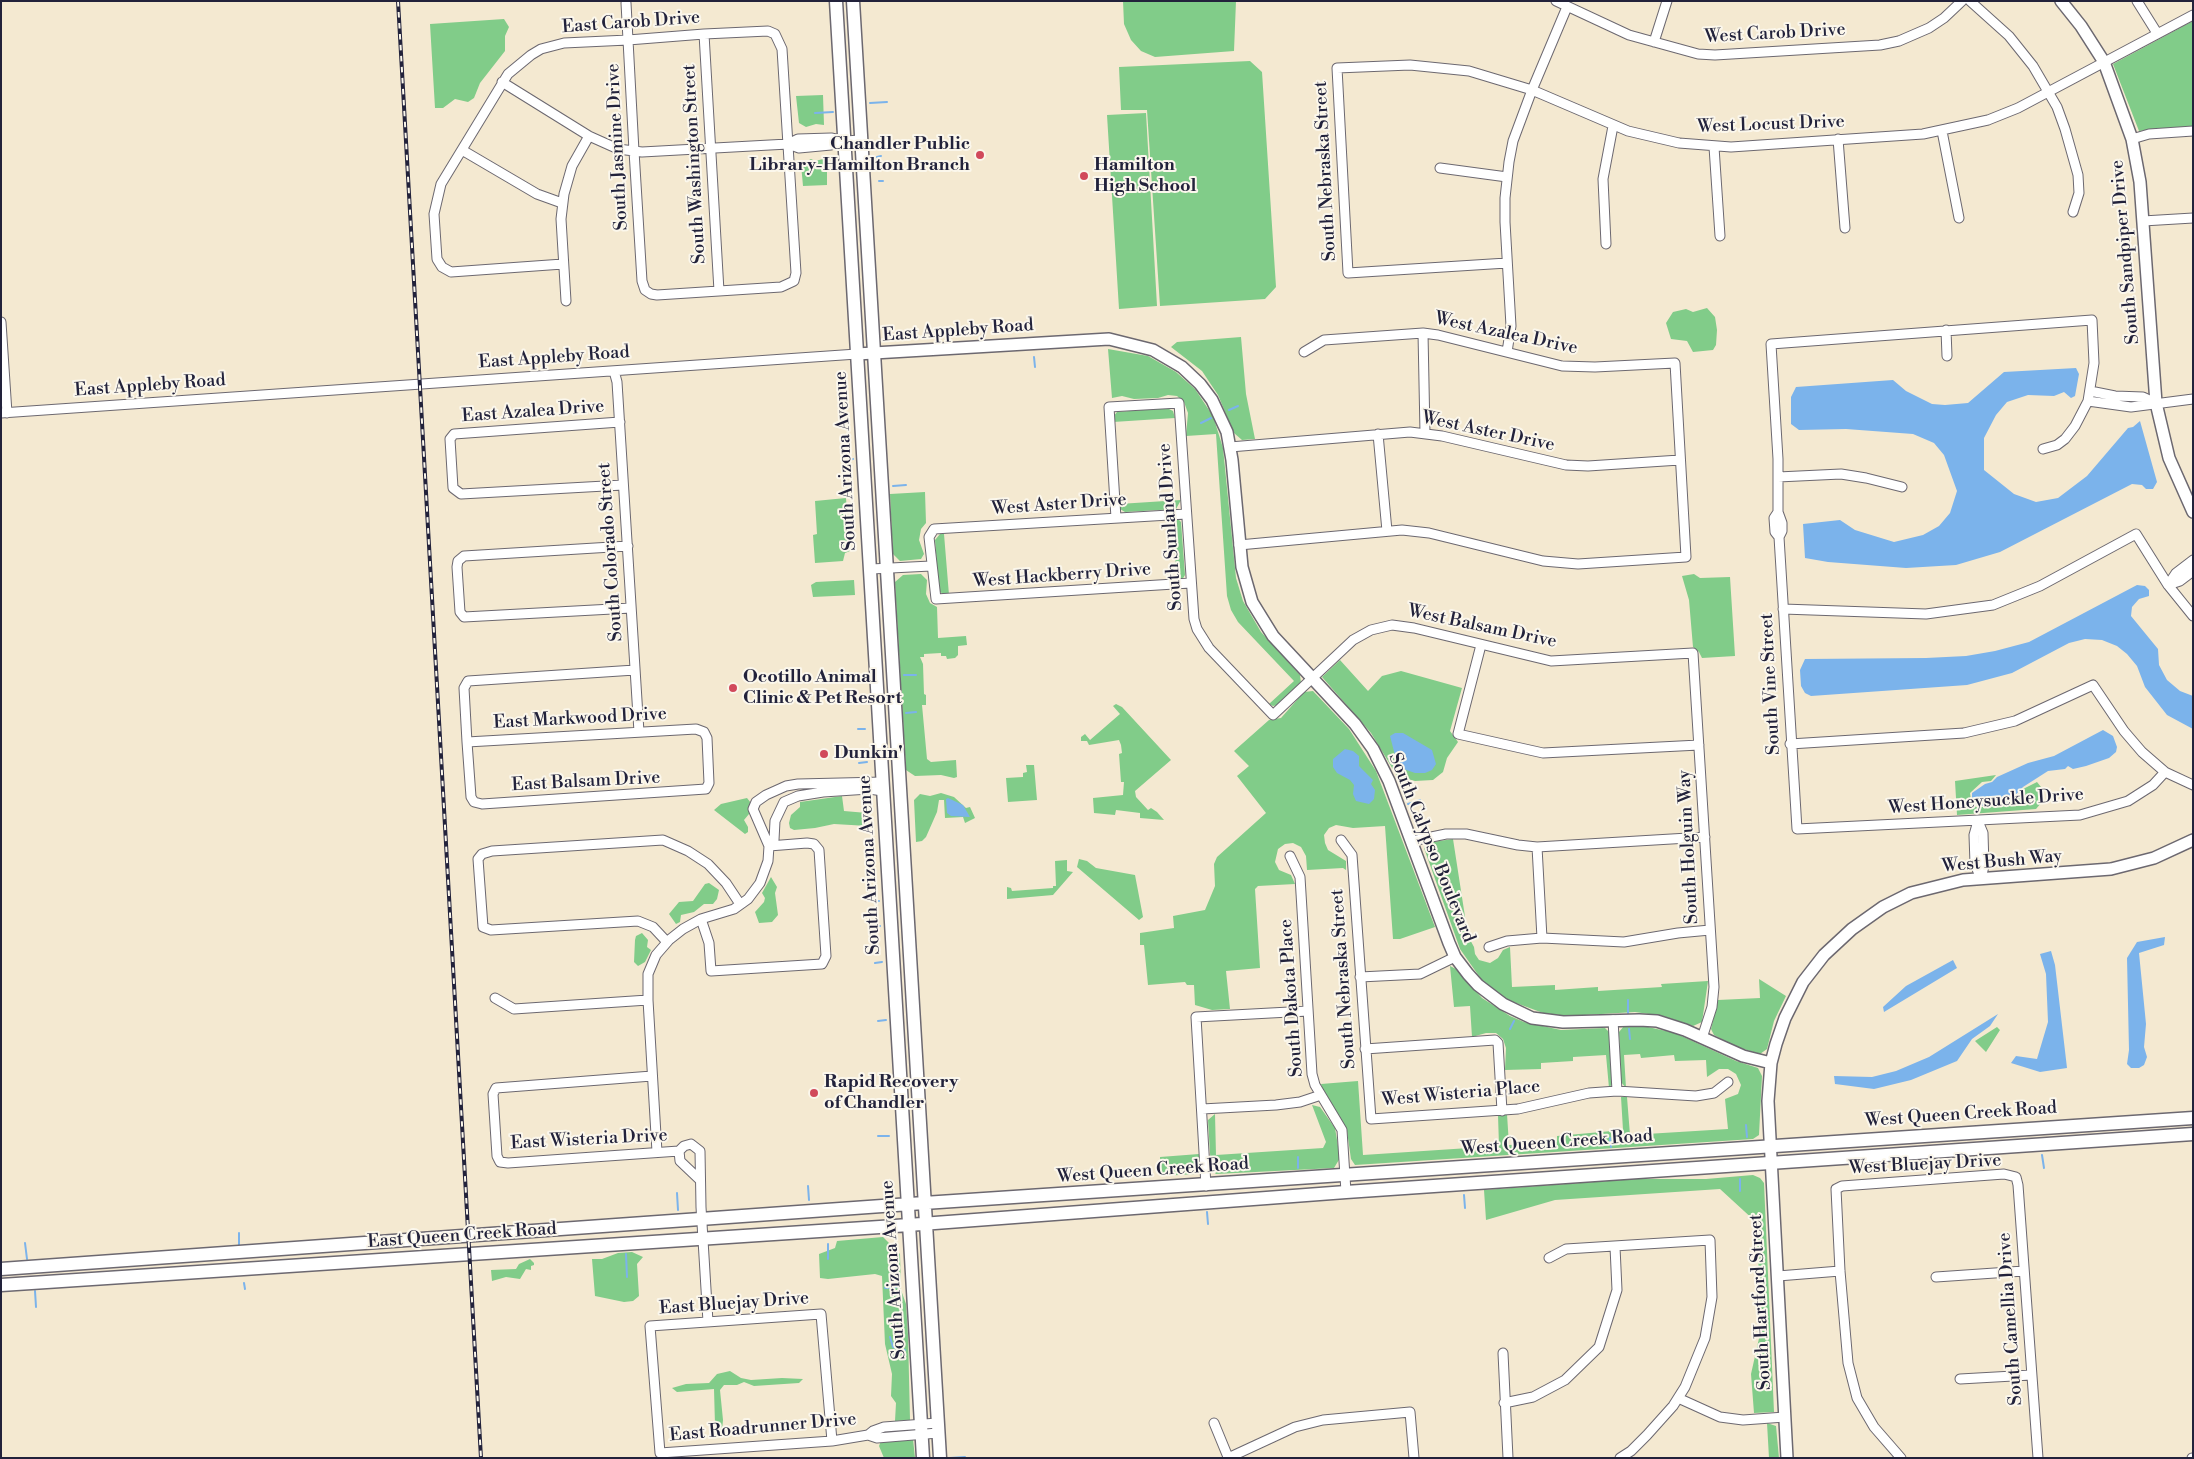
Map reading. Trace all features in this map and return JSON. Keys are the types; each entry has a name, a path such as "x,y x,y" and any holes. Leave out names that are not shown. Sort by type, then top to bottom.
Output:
{"main road":[{"name":"South Arizona Avenue","path":"836,1 923,1458"},
{"path":"853,1 861,140"},
{"name":"South Arizona Avenue","path":"861,140 940,1458"},
{"path":"896,1000 912,1000"},
{"name":"West Queen Creek Road","path":"924,1203 1206,1186 1770,1145 2193,1118"},
{"name":"West Queen Creek Road","path":"925,1223 1771,1162 2193,1134"},
{"name":"East Queen Creek Road","path":"1,1269 924,1203"},
{"name":"East Queen Creek Road","path":"1,1285 925,1223"},
{"path":"289,1249 290,1265"}],"street":[{"name":"West Carob Drive","path":"1556,1 1628,35 1698,54 1715,55 1880,45 1907,38 1929,28 1944,18 1962,1"},
{"path":"1654,42 1667,1"},
{"path":"1970,1 2009,36 2033,66 2048,92 2066,129 2078,175 2079,193 2074,212"},
{"name":"South Sandpiper Drive","path":"2061,1 2081,26 2104,62 2132,139 2140,182 2156,403 2169,458 2193,512"},
{"path":"2137,1 2157,33"},
{"name":"South Jasmine Drive","path":"626,3 642,280 645,290 650,294 657,295 719,292"},
{"path":"1507,352 1511,326 1505,222 1507,177 1513,141 1567,7"},
{"name":"West Locust Drive","path":"1336,68 1410,65 1450,68 1486,75 1532,90 1613,126 1662,140 1714,147 1942,131 1988,120 2018,108 2193,15"},
{"name":"East Carob Drive","path":"563,264 450,272 442,267 437,259 434,214 441,184 502,82 522,61 542,49 564,43 768,31 775,34 782,49 788,144"},
{"name":"South Washington Street","path":"704,34 719,292"},
{"name":"South Nebraska Street","path":"1336,68 1348,273 1508,263"},
{"path":"502,82 589,136 618,149 634,151 788,144 798,139 831,138 845,141 861,140"},
{"path":"1606,244 1603,180 1613,126"},
{"path":"1942,131 1959,218"},
{"path":"2132,139 2149,134 2193,131"},
{"path":"566,300 563,264 562,203 567,180 589,136"},
{"path":"1838,139 1845,228"},
{"path":"719,292 787,286 794,281 796,273 788,144"},
{"path":"1714,147 1720,236"},
{"path":"462,150 538,194 562,203"},
{"path":"1440,168 1507,177"},
{"path":"2143,221 2193,218"},
{"path":"1947,356 1946,330 2092,320 2094,363 2088,401 2075,426 2065,439 2057,445 2043,449"},
{"path":"1,322 4,413"},
{"name":"South Vine Street","path":"1797,830 1790,744 1779,537 1775,532 1774,523 1774,518 1778,512 1778,477 1771,344 1946,330"},
{"path":"1423,333 1425,433"},
{"name":"West Azalea Drive","path":"1304,352 1324,340 1423,333 1438,335 1550,363 1581,367 1675,363 1680,460"},
{"name":"East Appleby Road","path":"4,413 857,354 1108,339"},
{"name":"South Calypso Boulevard","path":"1108,339 1153,350 1182,367 1200,384 1212,400 1223,420 1230,447 1244,580 1257,612 1273,636 1368,740 1386,775 1455,956 1478,985 1503,1004 1525,1015 1556,1022 1613,1020 1657,1022 1702,1038 1743,1056 1771,1064"},
{"name":"South Colorado Street","path":"614,371 617,382 620,422 639,732"},
{"path":"2090,391 2126,397 2143,397 2156,403"},
{"path":"2126,397 2126,407"},
{"path":"2088,401 2126,407 2142,407 2156,403 2193,399"},
{"name":"South Sunland Drive","path":"1116,518 1109,407 1179,403 1190,584 1194,619 1203,639 1273,715 1313,678"},
{"name":"East Azalea Drive","path":"620,422 460,432 454,434 450,439 453,488 461,494 623,485"},
{"name":"West Aster Drive","path":"1230,447 1378,434 1425,433 1552,464 1588,466 1680,460"},
{"path":"1378,434 1387,531"},
{"path":"1239,545 1387,531 1429,533 1525,558 1560,563 1686,557 1680,460"},
{"path":"1778,477 1841,474 1902,487"},
{"name":"West Aster Drive","path":"931,566 929,537 934,529 1186,514"},
{"path":"1783,609 1926,614 1993,605 2040,586 2136,534 2168,585 2193,616"},
{"path":"628,546 464,556 458,561 460,612 464,618 631,608"},
{"path":"2168,585 2176,573 2193,560"},
{"path":"871,569 931,566"},
{"name":"West Hackberry Drive","path":"931,566 936,599 1190,584"},
{"path":"2168,585 2180,581 2193,571"},
{"name":"West Balsam Drive","path":"1313,678 1362,633 1392,625 1414,628 1551,661 1693,653"},
{"path":"1481,645 1458,734 1543,753 1699,745"},
{"name":"South Holguin Way","path":"1693,653 1713,995 1702,1038"},
{"path":"467,742 464,688 468,681 635,670"},
{"path":"1790,744 1964,733 2015,721 2092,685 2124,731 2142,752 2166,772 2193,785"},
{"name":"East Markwood Drive","path":"467,742 696,729 704,732 707,738 709,783 706,789"},
{"name":"East Balsam Drive","path":"467,742 471,796 474,802 482,804 706,789"},
{"name":"West Honeysuckle Drive","path":"1797,830 2080,815 2113,807 2128,801 2153,785 2166,772"},
{"path":"657,1152 648,1000 648,974 656,955 667,942 683,929 701,919 734,909 748,899 760,882 768,861 770,846 774,840 755,817 753,809 756,802 786,786 860,781 883,786"},
{"path":"769,832 784,802 798,796 883,786"},
{"path":"760,822 775,821"},
{"path":"1978,821 1974,834 1975,864 1981,878"},
{"path":"1412,841 1446,834 1466,834 1536,847 1705,837"},
{"path":"667,942 653,927 638,921 491,930 483,927 478,858 482,854 663,840 688,851 708,864 726,883 740,904"},
{"name":"South Nebraska Street","path":"1341,840 1352,855 1371,1119"},
{"name":"West Bush Way","path":"1770,1145 1768,1101 1771,1064 1783,1023 1800,987 1824,955 1852,929 1883,907 1911,893 1948,883 1981,878 2111,869 2165,854 2193,840"},
{"path":"701,919 709,943 711,971 822,964 826,956 819,850 814,844 770,846"},
{"path":"1536,847 1542,938"},
{"name":"South Dakota Place","path":"1290,856 1300,876 1312,1074 1321,1095 1342,1130 1346,1192"},
{"path":"1489,947 1507,941 1542,938 1624,942 1678,932 1710,930"},
{"path":"1360,977 1420,974 1455,956"},
{"path":"495,998 514,1009 648,1000"},
{"path":"1206,1186 1196,1017 1308,1011"},
{"path":"1613,1020 1617,1091"},
{"path":"1365,1049 1495,1040 1498,1043 1502,1111"},
{"name":"East Wisteria Drive","path":"652,1076 496,1088 493,1094 497,1156 500,1162 679,1151"},
{"name":"West Wisteria Place","path":"1371,1119 1502,1111 1532,1107 1588,1093 1617,1091 1696,1096 1714,1093 1728,1082"},
{"path":"1202,1109 1276,1105 1300,1102 1321,1095"},
{"path":"700,1180 692,1170 680,1161 679,1151 684,1146 692,1144 700,1150 701,1220 708,1322"},
{"name":"South Hartford Street","path":"1770,1145 1787,1458"},
{"name":"West Bluejay Drive","path":"1840,1271 1836,1188 2004,1174 2016,1178"},
{"name":"South Camellia Drive","path":"2016,1178 2038,1458"},
{"path":"1549,1258 1566,1249 1710,1240 1712,1297 1705,1338 1685,1387 1648,1435 1631,1451 1620,1458"},
{"path":"1504,1404 1533,1397 1565,1380 1599,1346 1617,1290 1615,1247"},
{"path":"1778,1276 1840,1271 1848,1363 1857,1398 1874,1427 1901,1458"},
{"path":"1936,1277 2024,1271"},
{"name":"East Bluejay Drive","path":"660,1452 650,1326 820,1314 832,1441"},
{"path":"1503,1352 1508,1458"},
{"path":"1960,1379 2031,1375"},
{"path":"1678,1398 1720,1417 1744,1420 1785,1417"},
{"path":"1214,1422 1228,1458 1295,1427 1323,1420 1410,1412 1414,1458"},
{"name":"East Roadrunner Drive","path":"660,1452 832,1441 868,1435 872,1431 884,1427 938,1428"}],"green space":[{"path":"1123,1 1236,1 1234,51 1155,57 1141,51 1131,40 1124,24"},
{"path":"504,19 509,27 505,36 505,51 480,83 474,98 468,102 455,99 443,108 435,108 430,24"},
{"path":"2193,21 2193,126 2139,131 2113,64"},
{"path":"1250,61 1262,72 1276,287 1265,299 1160,306 1147,110 1121,110 1119,67"},
{"path":"823,95 824,125 816,124 806,127 799,123 796,96"},
{"path":"1146,113 1157,306 1119,309 1107,115"},
{"path":"827,158 827,185 803,186 801,164 811,159 815,161"},
{"path":"1707,308 1715,317 1717,330 1716,345 1713,350 1693,352 1687,341 1671,339 1666,323 1673,312 1686,309 1693,312"},
{"path":"1241,337 1246,394 1255,439 1242,440 1234,433 1218,395 1202,371 1171,347 1177,342"},
{"path":"1108,349 1148,356 1176,372 1195,389 1213,416 1223,448 1236,578 1243,601 1261,632 1300,675 1301,683 1278,705 1273,706 1269,704 1294,681 1238,622 1231,610 1227,596 1216,434 1186,436 1188,413 1184,402 1177,396 1168,395 1158,398 1134,399 1122,396 1112,398"},
{"path":"1167,408 1173,411 1175,418 1113,422 1113,417 1117,412"},
{"path":"925,492 926,523 921,529 919,540 924,554 921,559 900,561 893,554 890,494"},
{"path":"846,498 850,551 845,553 843,561 815,563 813,535 817,534 815,501"},
{"path":"1181,500 1176,509 1125,512 1120,509 1119,504"},
{"path":"1172,518 1177,518 1181,522 1185,575 1182,580 1177,581"},
{"path":"940,534 944,534 949,595 944,595 939,591 935,540"},
{"path":"921,574 927,580 926,594 930,603 937,607 938,638 966,636 967,645 958,646 958,655 955,658 947,659 946,656 941,656 941,653 924,654 924,657 920,657 923,664 924,694 926,695 926,705 922,705 927,759 931,762 956,760 957,777 954,778 941,775 915,776 906,770 895,582 903,575"},
{"path":"1694,574 1700,578 1730,577 1735,656 1702,658 1693,647 1689,600 1682,576"},
{"path":"854,580 855,595 813,597 811,585 816,582"},
{"path":"1340,660 1368,691 1382,676 1401,671 1462,688 1450,731 1458,742 1447,758 1443,772 1433,780 1415,781 1397,776 1371,733 1322,677"},
{"path":"1313,691 1349,729 1376,771 1435,927 1400,939 1393,939 1385,826 1353,828 1336,825 1329,828 1324,835 1325,843 1328,850 1346,861 1346,870 1343,868 1307,870 1306,856 1301,847 1293,843 1285,844 1278,849 1275,862 1279,870 1291,875 1295,884 1258,886 1255,889 1260,968 1226,971 1230,1009 1212,1010 1195,1005 1194,985 1187,985 1185,982 1148,985 1144,945 1140,945 1140,933 1174,928 1173,916 1205,910 1215,886 1214,864 1217,857 1266,813 1237,776 1249,766 1234,751 1269,720 1281,718 1304,692"},
{"path":"1116,704 1122,707 1171,760 1135,791 1136,797 1148,810 1151,808 1164,820 1140,818 1140,813 1116,810 1115,815 1094,813 1093,798 1123,795 1124,782 1121,782 1119,754 1122,753 1121,745 1119,740 1089,745 1087,741 1081,741 1081,737 1085,734 1090,740 1120,714 1113,706"},
{"path":"1026,765 1034,765 1037,800 1008,802 1006,778 1023,777 1023,773 1027,772"},
{"path":"1996,775 1991,781 1982,782 1970,793 1971,800 1976,807 1982,807 1993,802 2004,805 2012,803 2023,789 2037,782 2041,787 2042,802 2036,809 1957,815 1955,781"},
{"path":"941,793 954,797 966,808 970,807 975,818 965,823 963,817 945,818 944,800 939,800 937,812 926,837 922,841 916,842 914,800 920,794 930,796"},
{"path":"842,796 844,811 867,813 868,826 834,824 794,830 790,828 791,815 800,807 800,802"},
{"path":"747,798 751,803 749,814 744,820 748,827 748,832 745,834 714,810 721,804"},
{"path":"1453,839 1468,936 1474,947 1475,954 1479,960 1490,963 1498,958 1503,950 1510,947 1512,987 1555,985 1555,990 1598,987 1598,991 1662,987 1661,984 1708,981 1702,1022 1693,1026 1663,1016 1635,1012 1568,1016 1543,1013 1508,1000 1494,990 1481,979 1460,949 1424,848 1425,843"},
{"path":"1079,859 1087,861 1096,868 1135,875 1143,917 1139,920 1077,867"},
{"path":"1067,860 1067,871 1073,872 1053,895 1007,899 1007,887 1011,888 1012,891 1053,888 1053,886 1056,886 1055,861"},
{"path":"771,877 777,887 775,893 778,915 772,922 759,923 755,912 764,902 765,898 762,893"},
{"path":"709,883 719,890 717,899 713,904 704,904 694,912 681,915 680,922 676,924 669,914 679,902 693,901 705,884"},
{"path":"642,933 648,940 647,947 651,950 645,962 638,966 634,962 635,940 636,936"},
{"path":"1450,966 1456,969 1482,998 1510,1016 1524,1022 1561,1030 1605,1028 1609,1032 1612,1084 1609,1088 1606,1055 1573,1057 1573,1061 1541,1063 1541,1069 1505,1070 1506,1048 1503,1039 1496,1033 1486,1033 1472,1037 1470,1006 1454,1007"},
{"path":"1759,979 1786,996 1774,1021 1767,1049 1760,1054 1737,1047 1714,1035 1711,1029 1718,1000 1760,998"},
{"path":"1624,1026 1648,1027 1675,1033 1736,1061 1758,1068 1762,1076 1759,1135 1753,1139 1355,1165 1351,1159 1347,1131 1326,1098 1321,1084 1358,1081 1363,1155 1499,1146 1498,1115 1507,1114 1509,1145 1557,1142 1557,1136 1623,1130 1621,1097 1627,1097 1630,1135 1728,1129 1725,1099 1738,1094 1741,1085 1736,1074 1728,1069 1719,1069 1707,1077 1706,1060 1675,1061 1674,1055 1641,1058 1640,1054 1624,1055 1626,1088 1621,1082 1619,1032"},
{"path":"1997,1027 2000,1030 1986,1052 1975,1041"},
{"path":"1312,1105 1320,1107 1335,1128 1340,1158 1334,1168 1216,1174 1211,1169 1208,1120 1215,1114 1216,1155 1323,1148 1326,1142"},
{"path":"1199,1154 1200,1169 1196,1174 1161,1176 1160,1157"},
{"path":"1753,1175 1760,1178 1764,1183 1774,1412 1754,1413 1751,1374 1762,1325 1756,1222 1720,1189 1555,1200 1486,1220 1484,1190 1635,1179 1706,1179"},
{"path":"883,1237 900,1254 901,1290 906,1304 908,1335 910,1420 895,1421 896,1403 891,1396 892,1374 885,1344 882,1276 875,1274 828,1279 820,1278 819,1254 835,1248 837,1241"},
{"path":"632,1252 643,1257 637,1264 639,1296 633,1301 624,1302 595,1296 592,1259 602,1259 618,1253"},
{"path":"530,1259 534,1265 531,1266 531,1270 526,1269 520,1279 506,1277 492,1281 491,1270 516,1269 519,1264"},
{"path":"730,1371 741,1378 751,1380 803,1379 799,1383 754,1386 744,1382 737,1385 724,1385 720,1390 722,1430 717,1429 715,1425 714,1389 677,1392 672,1388 686,1384 709,1383 717,1374"},
{"path":"1767,1423 1776,1426 1779,1458 1769,1458"},
{"path":"913,1439 915,1458 884,1458 879,1446 881,1441"}],"water":[{"path":"2076,368 2079,374 2075,396 2071,398 2064,392 2054,396 2028,395 2007,402 1996,415 1984,438 1984,470 2014,494 2036,502 2058,498 2087,476 2128,428 2133,427 2140,421 2157,482 2153,489 2146,489 2142,485 2132,484 2000,552 1956,565 1906,568 1828,562 1805,558 1803,524 1840,520 1855,530 1894,542 1923,535 1939,526 1950,513 1957,491 1944,455 1934,443 1913,434 1846,429 1799,430 1791,424 1791,397 1796,387 1893,380 1906,391 1932,404 1945,405 1968,403 2004,372"},
{"path":"2137,585 2145,586 2149,590 2149,596 2139,599 2132,607 2131,616 2158,649 2159,665 2167,680 2180,691 2193,696 2193,729 2167,715 2145,687 2137,666 2127,654 2117,646 2102,640 2085,639 2069,643 2012,673 1967,685 1811,696 1805,693 1801,686 1800,670 1805,659 1926,658 1966,656 1995,651 2029,642"},
{"path":"2103,730 2113,736 2117,747 2116,752 2109,758 2073,769 2068,766 2065,769 2048,771 2023,787 2008,803 1992,800 1983,806 1976,805 1972,800 1972,793 1985,784 1992,782 1997,777 2028,763 2054,756"},
{"path":"1395,733 1403,733 1432,750 1436,764 1432,770 1425,773 1415,773 1398,767 1390,736"},
{"path":"1345,749 1353,751 1359,756 1359,766 1373,780 1371,784 1375,790 1374,799 1369,804 1356,801 1353,794 1354,785 1350,780 1337,773 1333,767 1333,759"},
{"path":"948,798 963,805 970,817 951,816 947,813 946,799"},
{"path":"2165,937 2164,945 2139,953 2146,1024 2144,1047 2147,1057 2144,1065 2139,1068 2131,1068 2127,1064 2129,1050 2127,958 2137,942"},
{"path":"2051,951 2055,965 2067,1068 2040,1072 2011,1063 2016,1056 2037,1059 2048,1022 2046,974 2040,954"},
{"path":"1953,960 1957,968 1884,1012 1883,1007 1906,986"},
{"path":"1998,1014 1990,1026 1972,1039 1957,1061 1911,1080 1874,1089 1835,1084 1834,1076 1872,1077 1896,1071 1929,1057"}],"waterway":[{"path":"870,103 887,102"},
{"path":"815,113 833,112"},
{"path":"877,157 881,156"},
{"path":"1034,357 1035,367"},
{"path":"1229,410 1238,406"},
{"path":"1201,423 1211,418"},
{"path":"847,460 853,459"},
{"path":"893,486 906,485"},
{"path":"904,675 916,675"},
{"path":"856,678 866,677"},
{"path":"906,713 916,712"},
{"path":"858,729 865,729"},
{"path":"859,763 867,762"},
{"path":"1408,804 1420,800"},
{"path":"871,901 879,901"},
{"path":"873,926 880,926"},
{"path":"875,963 882,962"},
{"path":"1628,1000 1628,1013"},
{"path":"878,1021 886,1020"},
{"path":"1510,1029 1514,1021"},
{"path":"1629,1029 1630,1039"},
{"path":"1746,1125 1747,1137"},
{"path":"878,1136 889,1136"},
{"path":"1610,1138 1611,1147"},
{"path":"2042,1155 2044,1168"},
{"path":"1298,1157 1298,1168"},
{"path":"1740,1179 1740,1191"},
{"path":"808,1186 809,1200"},
{"path":"677,1193 678,1210"},
{"path":"1464,1195 1465,1208"},
{"path":"1207,1212 1208,1224"},
{"path":"239,1233 239,1245"},
{"path":"25,1243 27,1259"},
{"path":"828,1244 828,1259"},
{"path":"626,1254 627,1277"},
{"path":"244,1283 245,1289"},
{"path":"885,1288 898,1287"},
{"path":"35,1291 36,1307"},
{"path":"890,1337 893,1347 905,1350"},
{"path":"950,1458 965,1457"}],"railway":[{"path":"398,1 481,1458"}],"place":[{"name":"Chandler Public Library-Hamilton Branch","path":"980,155"},
{"name":"Hamilton High School","path":"1084,176"},
{"name":"Ocotillo Animal Clinic & Pet Resort","path":"733,688"},
{"name":"Dunkin'","path":"824,754"},
{"name":"Rapid Recovery of Chandler","path":"814,1093"}]}
